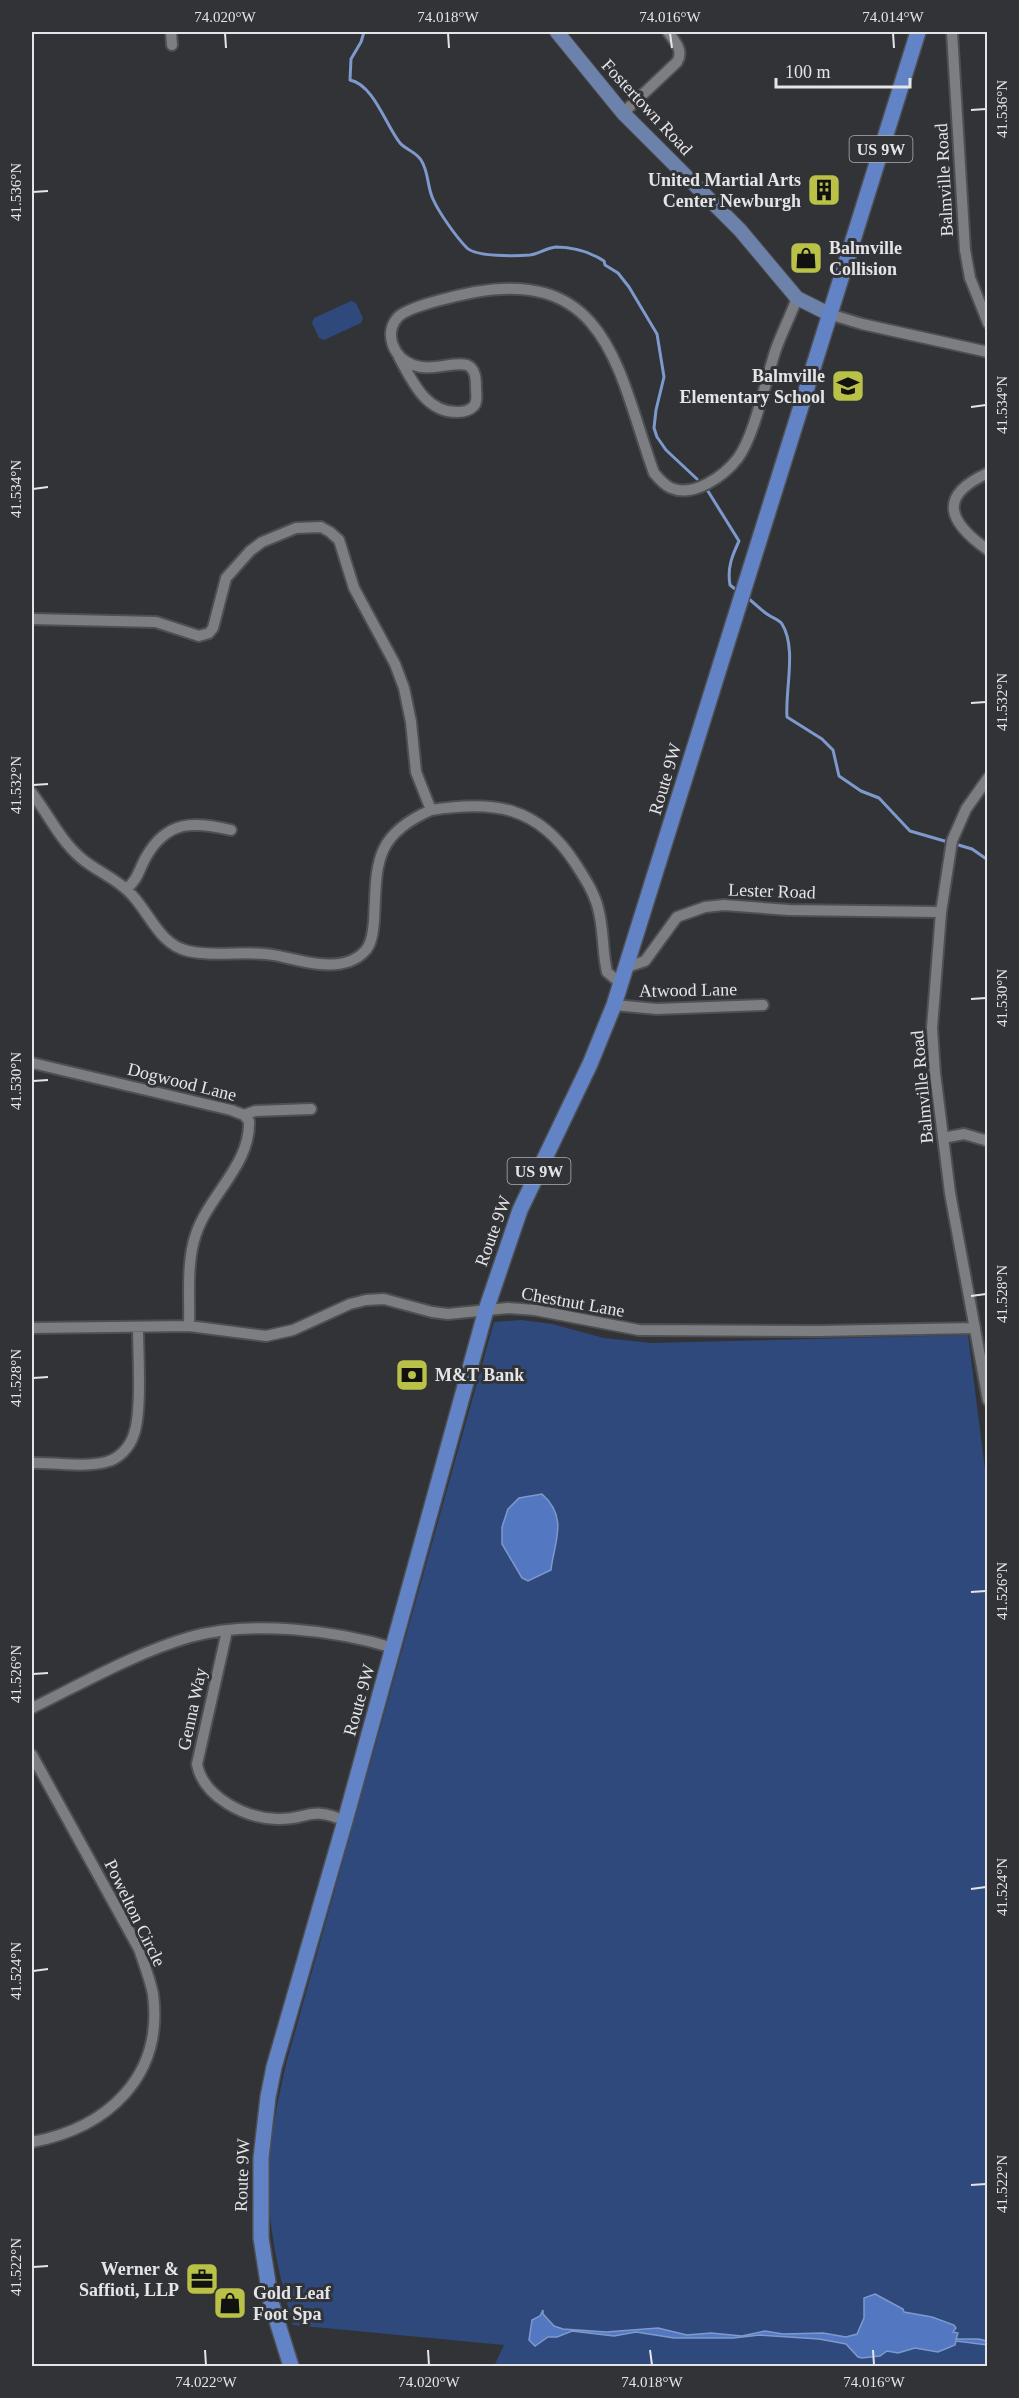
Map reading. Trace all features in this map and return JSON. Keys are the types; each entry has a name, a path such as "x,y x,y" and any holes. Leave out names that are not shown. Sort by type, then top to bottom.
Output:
{"highway":[{"name":"Route 9W","path":"291,2367 268,2289 262,2249 260,2192 261,2150 268,2097 294,1994 394,1648 486,1310 520,1210 590,1064 627,967 918,32"}],"main road":[{"name":"Fostertown Road","path":"557,32 623,113 732,222 797,298 829,314"}],"street":[{"path":"171,32 172,45"},
{"path":"623,113 677,62 680,47 668,32"},
{"name":"Balmville Road","path":"952,32 965,250 970,278 987,323"},
{"path":"399,357 412,365 427,368 443,368 458,364 469,366 475,372 477,402 463,412 438,409 428,402 413,384 399,357 391,338 393,326 398,317 461,294 493,289 530,289 552,294 585,316 604,338 625,383 654,473 672,489 684,491 712,482 739,457 747,440 777,346 797,298"},
{"name":"Fostertown Road","path":"829,314 862,324 987,352"},
{"path":"987,473 961,489 954,500 953,511 959,523 987,550"},
{"path":"32,619 156,622 199,636 205,635 213,628 226,578 241,559 262,542 281,533 296,528 321,527 339,540 354,588 395,664 404,688 411,722 416,772 430,810"},
{"name":"Balmville Road","path":"987,778 966,809 952,845 941,912 932,1028 950,1193 987,1400"},
{"path":"32,793 71,848 82,859 117,880 166,939 182,949 206,954 261,953 324,964 349,961 367,950 372,939 375,881 381,853 388,839 399,828 430,810 474,806 496,808 529,818 550,832 571,857 590,888 598,906 607,972 620,983"},
{"path":"126,889 139,875 145,859 164,834 189,825 201,824 231,830"},
{"name":"Lester Road","path":"627,967 645,961 677,917 705,907 724,905 789,909 941,912"},
{"name":"Atwood Lane","path":"614,1005 657,1010 763,1005"},
{"name":"Dogwood Lane","path":"32,1063 244,1115 249,1121 246,1144 196,1234 191,1255 189,1326"},
{"path":"244,1115 255,1111 311,1109"},
{"path":"943,1138 964,1134 987,1141"},
{"name":"Chestnut Lane","path":"32,1328 189,1326 245,1335 279,1334 366,1300 384,1299 448,1314 508,1308 535,1310 639,1330 818,1331 975,1328"},
{"path":"32,1463 97,1464 116,1458 126,1449 135,1433 137,1413 138,1327"},
{"path":"32,1708 158,1648 193,1636 227,1631 316,1631 359,1637 394,1648"},
{"name":"Genna Way","path":"227,1631 197,1764 202,1780 229,1805 252,1814 279,1819 319,1812 345,1821"},
{"name":"Powelton Circle","path":"32,1755 139,1949 149,1979 154,2008 152,2041 140,2072 123,2097 113,2107 90,2122 32,2142"}],"shaded area":[{"path":"351,301 356,303 363,318 361,323 324,340 319,338 312,323 314,318"},
{"path":"521,1320 552,1324 604,1338 651,1343 968,1335 988,1493 987,2366 494,2366 504,2345 293,2325 275,2250 268,2186 272,2133 286,2064 494,1322"},
{"path":"542,1494 550,1503 558,1521 557,1540 551,1570 528,1581 522,1578 502,1544 502,1527 508,1509 519,1498"},
{"path":"875,2294 903,2309 904,2312 932,2317 954,2325 956,2328 953,2332 958,2333 956,2339 979,2339 987,2341 987,2345 956,2341 955,2345 938,2352 915,2348 898,2353 887,2351 880,2356 862,2358 858,2357 846,2344 819,2339 760,2335 733,2338 674,2338 636,2332 614,2336 572,2331 557,2337 548,2337 535,2346 529,2340 532,2320 540,2316 543,2310 543,2314 554,2326 563,2329 606,2332 658,2328 687,2335 711,2333 742,2336 765,2331 783,2334 823,2333 846,2337 857,2334 864,2318 864,2298"}],"waterway":[{"path":"364,32 351,59 350,80 366,90 400,143 421,160 436,205 467,248 479,253 507,256 530,255 556,247 575,249 604,261 605,265 618,273 629,287 657,334 664,377 656,410 654,428 657,437 666,450 697,479"},
{"path":"706,488 739,541 732,557 729,573 730,585 735,589"},
{"path":"749,599 781,622 786,634 790,657 787,717 822,739 833,750 839,776 861,791 879,798 910,831 948,842"},
{"path":"955,844 972,849 988,860"}],"place":[{"name":"United Martial Arts Center Newburgh","path":"824,190"},
{"name":"Balmville Collision","path":"806,258"},
{"name":"Balmville Elementary School","path":"848,386"},
{"name":"M&T Bank","path":"412,1375"},
{"name":"Werner & Saffioti, LLP","path":"202,2279"},
{"name":"Gold Leaf Foot Spa","path":"230,2303"}]}
